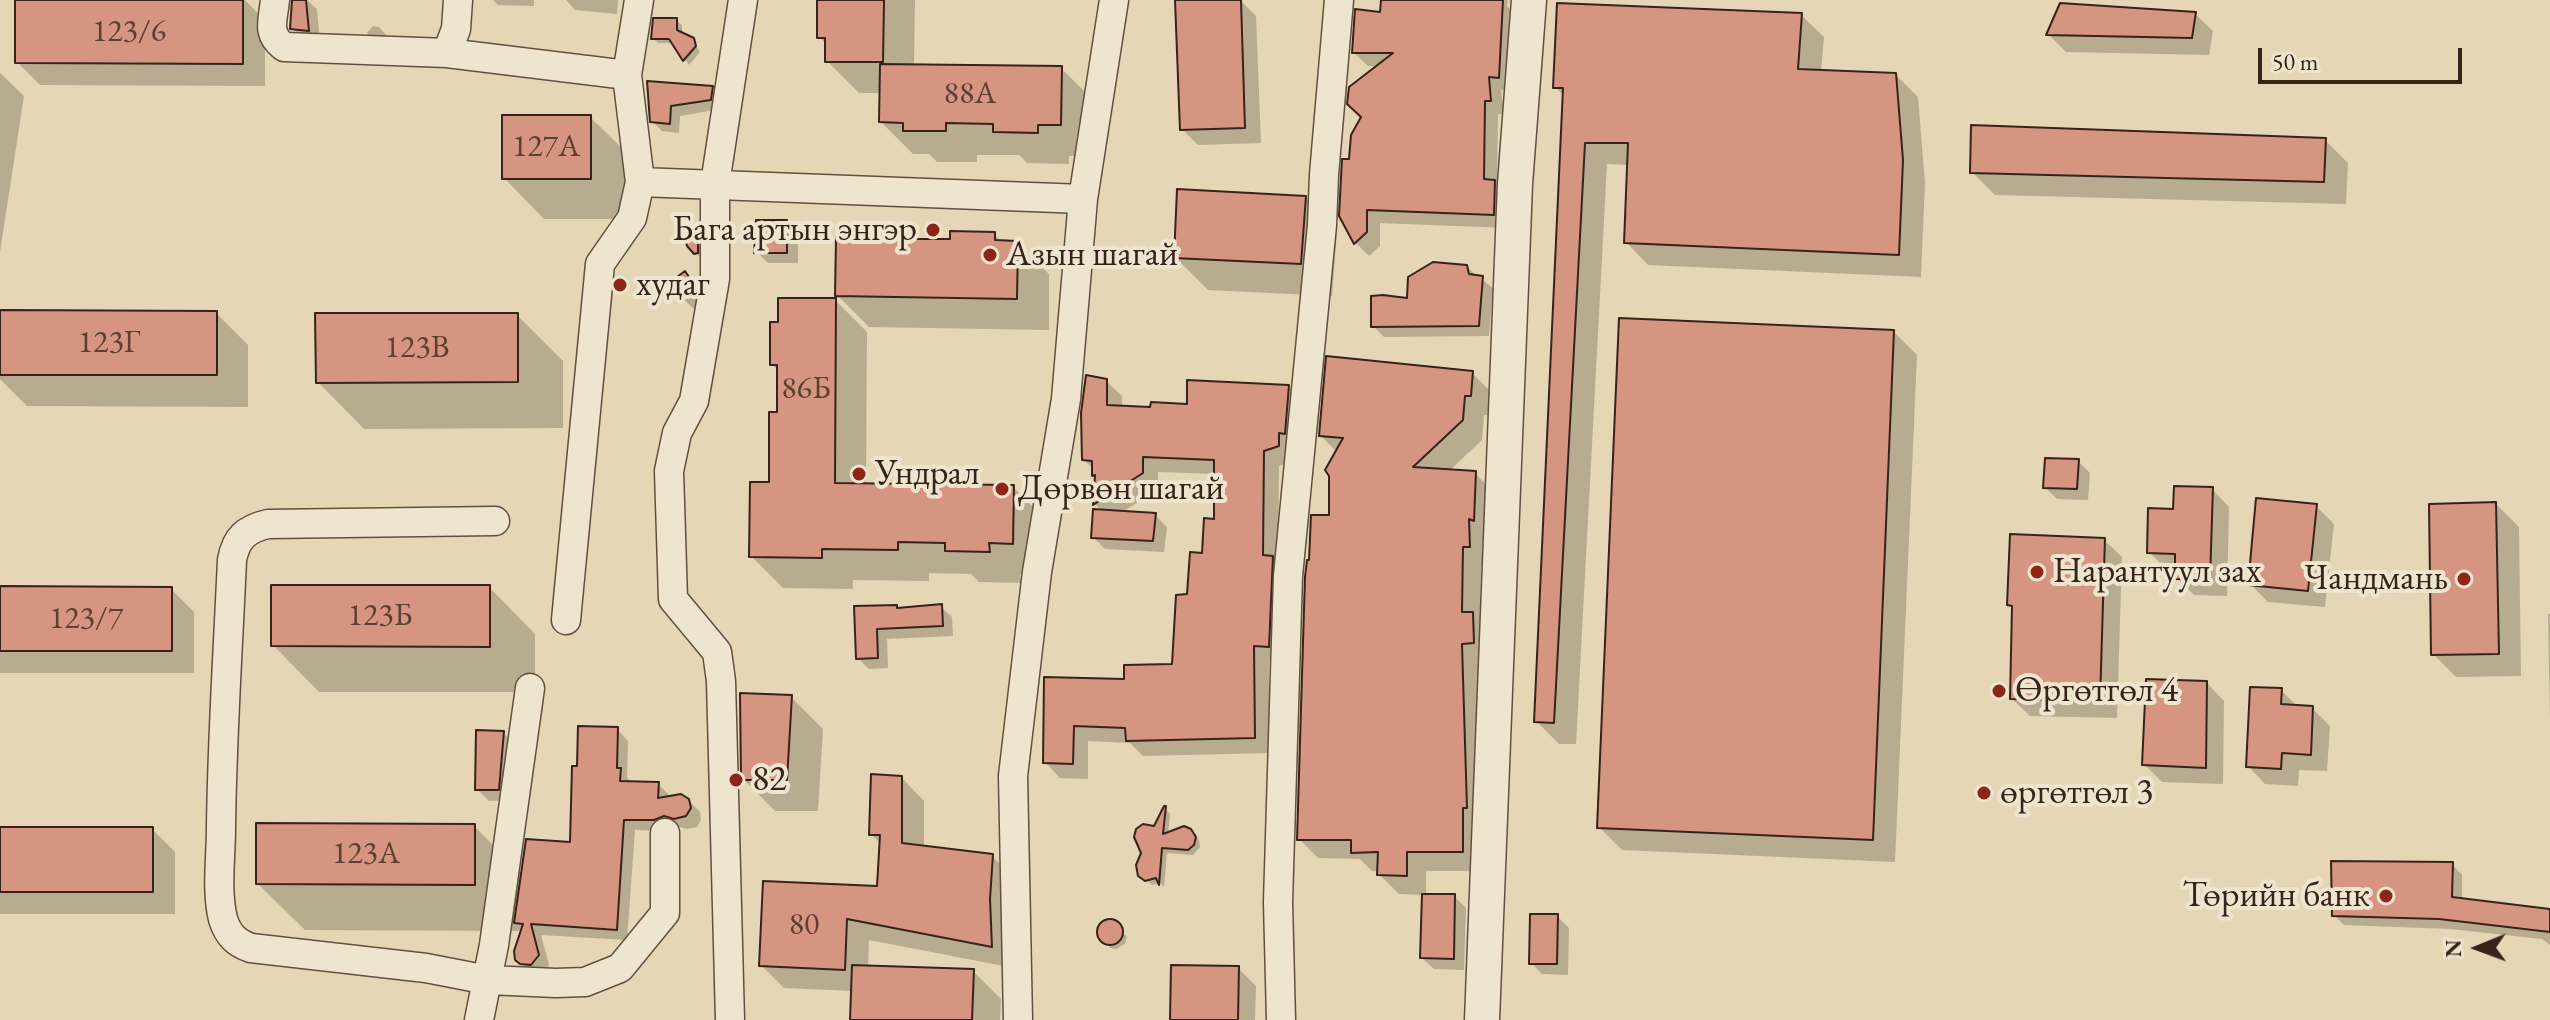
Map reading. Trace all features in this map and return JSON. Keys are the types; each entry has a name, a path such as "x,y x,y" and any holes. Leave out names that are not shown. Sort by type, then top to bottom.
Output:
{"street":[{"path":"275,0 272,31 274,39 284,47 447,53 627,75"},
{"path":"447,53 456,29 458,0"},
{"path":"566,620 600,264 632,218 640,182 627,75 639,0"},
{"path":"730,1020 721,681 717,652 673,599 669,471 677,433 694,401 715,279 715,184 743,0"},
{"path":"1018,1020 1013,776 1037,572 1066,399 1083,199 1114,0"},
{"path":"1281,1020 1278,902 1288,576 1317,288 1339,0"},
{"path":"1482,1020 1515,184 1529,0"},
{"path":"640,182 1083,199"},
{"path":"495,521 268,524 246,532 236,544 232,560 222,804 221,906 228,932 239,944 261,949 426,968 488,980 585,982 620,968 665,913 665,833"},
{"path":"479,1020 488,980 530,688"}],"building":[{"path":"15,0 243,0 243,64 15,63"},
{"path":"292,0 306,0 309,31 290,29"},
{"path":"817,0 884,0 883,62 825,62 825,38 817,38"},
{"path":"1175,0 1241,0 1245,128 1180,130"},
{"path":"1381,0 1503,0 1499,78 1489,77 1491,101 1485,101 1484,179 1495,180 1494,215 1367,210 1367,232 1354,244 1339,216 1342,159 1349,159 1351,135 1361,117 1347,104 1349,87 1393,53 1352,53 1355,9 1380,12"},
{"path":"1557,3 1802,13 1798,69 1896,73 1903,160 1899,255 1624,243 1628,143 1585,143 1554,723 1534,722 1563,88 1553,88"},
{"path":"2060,3 2196,12 2192,38 2046,35"},
{"path":"653,18 677,18 677,30 694,38 696,46 683,61 669,39 651,39"},
{"path":"880,64 1062,66 1061,125 1038,125 1038,133 993,132 993,124 946,123 946,131 903,131 903,123 879,122"},
{"path":"647,81 713,86 711,100 671,106 670,124 650,122"},
{"path":"502,115 591,115 591,179 502,179"},
{"path":"1971,125 2326,138 2324,182 1970,173"},
{"path":"1177,189 1306,196 1301,264 1174,258"},
{"path":"756,220 787,220 787,253 754,253"},
{"path":"698,227 698,253 694,254 685,238 688,230"},
{"path":"861,230 903,231 903,239 950,239 950,231 995,232 995,240 1018,241 1017,299 835,296 836,237 860,238"},
{"path":"1433,262 1467,265 1469,274 1483,276 1479,326 1371,327 1371,296 1407,298 1408,277"},
{"path":"685,271 694,290 681,299 671,290 673,280"},
{"path":"778,298 836,298 835,483 1014,485 1013,544 989,543 990,552 945,551 945,543 898,542 898,550 822,549 822,558 749,557 750,482 769,482 769,412 777,412 777,365 770,365 770,322 778,322"},
{"path":"0,310 217,311 217,375 0,375"},
{"path":"315,313 518,313 518,382 316,383"},
{"path":"1619,318 1894,330 1873,840 1597,828"},
{"path":"1326,356 1473,371 1471,396 1465,396 1463,420 1413,467 1476,471 1474,521 1469,519 1470,547 1463,547 1462,612 1473,612 1474,643 1462,644 1467,808 1463,808 1463,852 1407,852 1407,876 1377,875 1378,852 1351,853 1351,840 1297,840 1305,577 1311,515 1329,515 1329,476 1325,470 1343,438 1319,436"},
{"path":"1086,375 1107,379 1107,405 1150,407 1151,402 1187,404 1187,380 1289,385 1285,434 1279,433 1279,446 1264,451 1263,555 1273,556 1269,647 1254,646 1255,738 1126,741 1125,728 1074,726 1073,764 1043,763 1044,677 1124,679 1124,665 1172,664 1176,595 1187,594 1190,552 1202,553 1204,518 1214,519 1214,460 1143,457 1143,473 1093,505 1095,475 1092,476 1092,461 1082,460 1081,413"},
{"path":"2045,458 2079,459 2077,489 2043,488"},
{"path":"2174,486 2213,487 2210,580 2175,579 2175,554 2147,553 2148,508 2173,509"},
{"path":"2256,498 2317,504 2308,591 2248,585"},
{"name":"Чандмань","path":"2496,502 2499,654 2431,655 2429,504"},
{"path":"1093,509 1156,513 1153,541 1091,538"},
{"path":"2010,534 2105,538 2100,701 2010,699 2012,606 2007,605"},
{"path":"271,585 490,585 490,647 271,646"},
{"path":"0,586 172,587 172,651 0,651"},
{"path":"942,604 943,626 877,629 878,658 856,659 854,606 897,605 897,608"},
{"path":"2146,679 2207,681 2206,768 2142,765"},
{"path":"2250,687 2282,688 2281,704 2313,706 2311,755 2282,753 2281,769 2246,767"},
{"path":"740,693 792,695 787,780 741,780"},
{"path":"578,726 618,727 617,768 621,768 620,781 659,782 658,798 681,794 689,799 691,808 686,816 674,819 664,816 654,820 624,820 617,930 531,924 539,955 531,965 520,964 515,960 514,951 523,924 514,923 526,839 570,842 572,766 577,766"},
{"path":"476,730 504,731 499,790 475,790"},
{"path":"871,774 902,776 902,843 993,854 990,899 992,947 847,919 845,970 759,966 763,881 877,886 880,835 869,835"},
{"path":"1164,806 1163,834 1184,826 1191,829 1196,837 1194,845 1188,850 1162,848 1159,885 1156,878 1145,881 1138,876 1136,865 1141,853 1134,837 1136,829 1143,824 1154,826"},
{"path":"256,823 475,824 475,885 256,884"},
{"path":"0,827 153,827 153,892 0,892"},
{"path":"2331,861 2453,862 2452,897 2550,909 2550,932 2439,919 2332,916"},
{"path":"1422,894 1455,894 1454,959 1420,958"},
{"path":"1530,914 1558,914 1557,964 1529,964"},
{"path":"1110,919 1119,923 1123,932 1119,941 1110,945 1101,941 1097,932 1101,923"},
{"path":"852,965 974,969 972,1020 850,1020"},
{"path":"1171,965 1239,966 1238,1020 1170,1020"}],"place":[{"name":"Бага артын энгэр","path":"933,230"},
{"name":"Азын шагай","path":"990,255"},
{"name":"худаг","path":"620,285"},
{"name":"Ундрал","path":"859,474"},
{"name":"Дөрвөн шагай","path":"1002,489"},
{"name":"Нарантуул зах","path":"2037,572"},
{"name":"Чандмань","path":"2464,579"},
{"name":"Өргөтгөл 4","path":"1999,691"},
{"name":"82","path":"736,780"},
{"name":"өргөтгөл 3","path":"1984,793"},
{"name":"Төрийн банк","path":"2386,896"}]}
